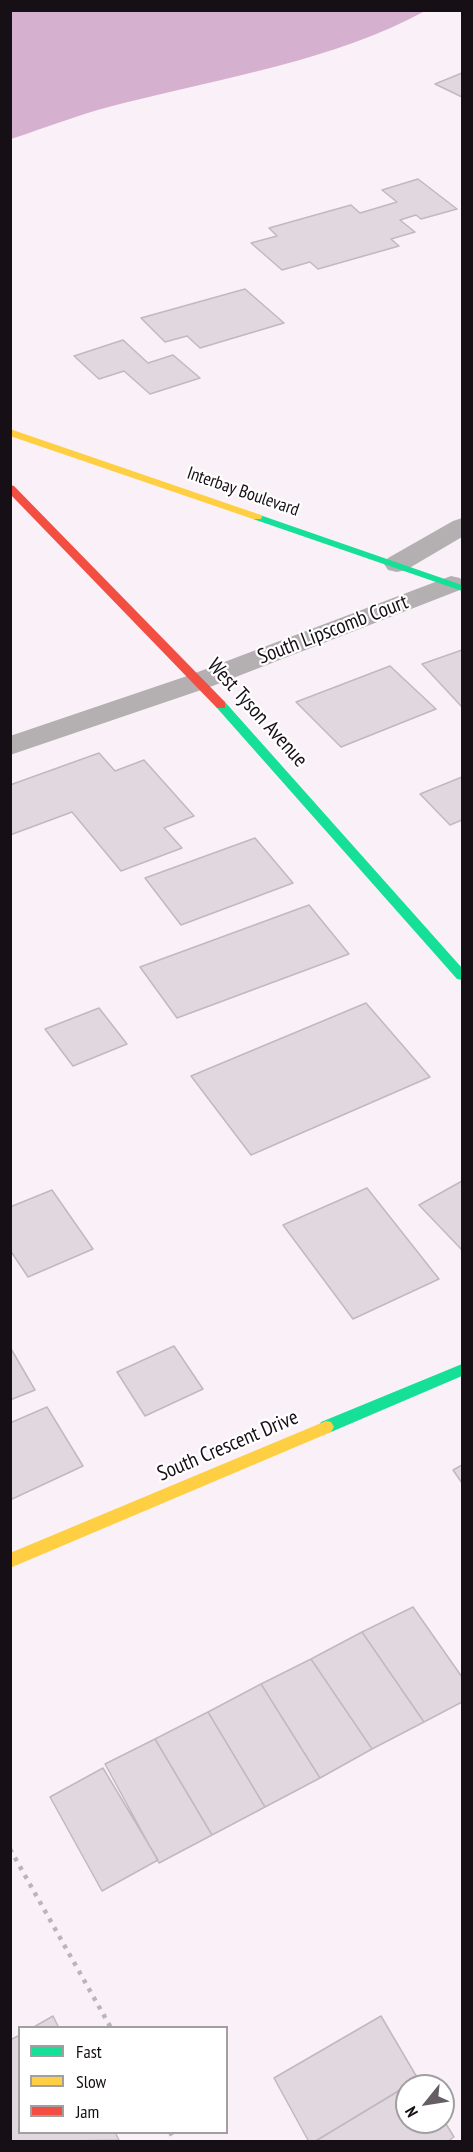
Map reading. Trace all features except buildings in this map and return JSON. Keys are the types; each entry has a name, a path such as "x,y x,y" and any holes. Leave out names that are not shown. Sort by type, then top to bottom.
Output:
{"street":[{"name":"Interbay Boulevard","path":"10,432 457,586"},
{"name":"West Tyson Avenue","path":"10,488 200,681 462,976"},
{"path":"397,564 462,526"},
{"name":"South Lipscomb Court","path":"10,746 200,681 457,586"},
{"name":"South Crescent Drive","path":"10,1561 462,1370"}],"path":[{"path":"10,1849 110,2026"}],"shaded area":[{"path":"10,11 425,11 354,43 316,55 109,107 11,139"}],"traffic: fast":[{"path":"257,517 462,588"},
{"path":"221,705 462,976"},
{"path":"326,1427 462,1370"}],"traffic: slow":[{"path":"10,432 257,517"},
{"path":"10,1561 326,1427"}],"traffic: jam":[{"path":"10,488 221,705"}]}
